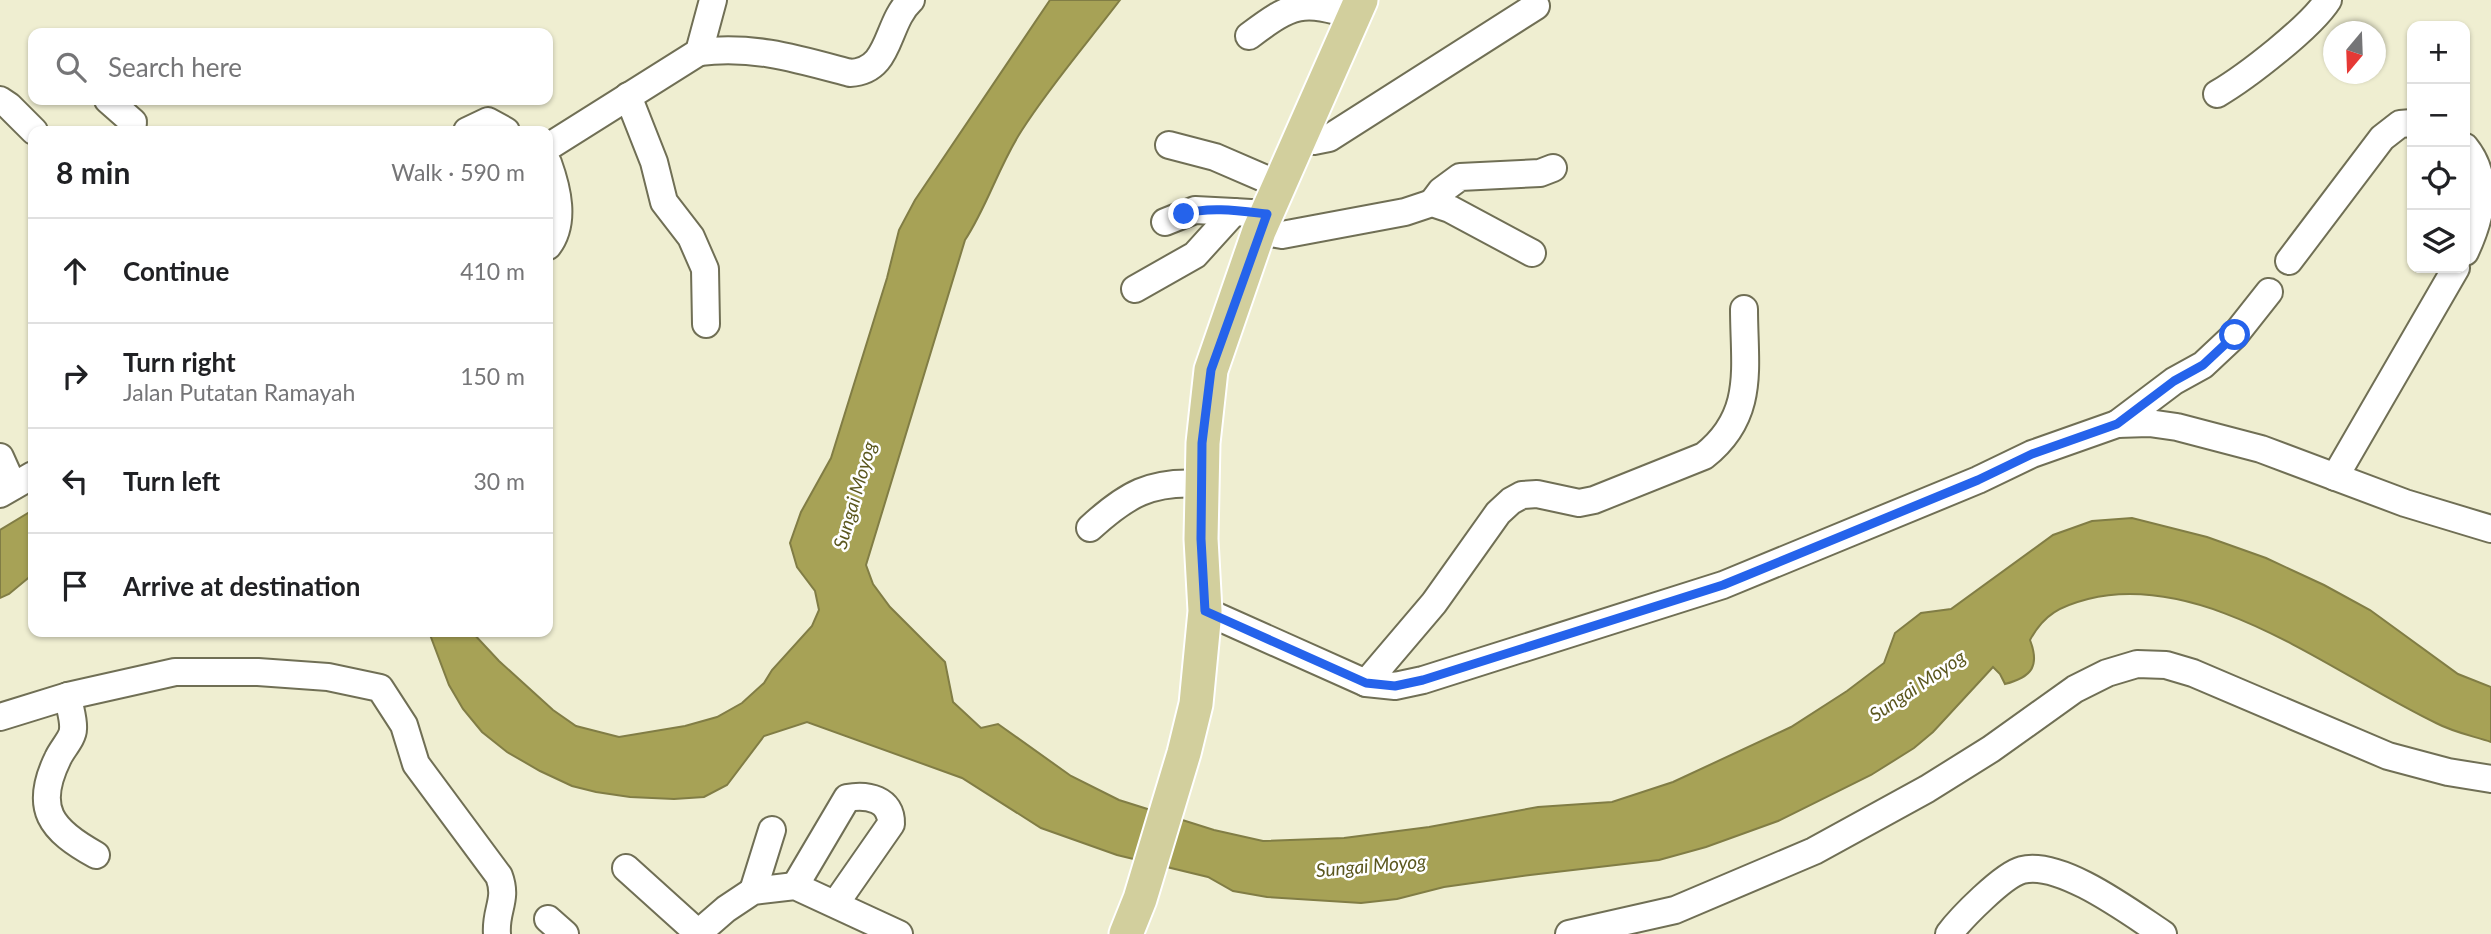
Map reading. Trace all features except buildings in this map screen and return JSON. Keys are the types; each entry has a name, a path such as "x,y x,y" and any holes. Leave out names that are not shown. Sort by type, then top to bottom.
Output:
{"main road":[{"path":"1126,934 1140,899 1196,704 1205,611 1201,539 1202,443 1211,370 1260,211 1300,139 1358,8"}],"street":[{"path":"699,52 713,0"},
{"path":"553,144 699,52 727,48 768,52 850,73 863,73 877,64 902,9 911,0"},
{"path":"2217,94 2238,81 2293,35 2323,8 2328,0"},
{"path":"1249,36 1279,13 1307,4 1358,8"},
{"path":"1300,139 1314,141 1329,138 1536,6"},
{"path":"628,96 654,162 664,202 691,237 705,269 706,324"},
{"path":"0,100 29,126"},
{"path":"114,105 133,122 133,126"},
{"path":"478,126 488,121 497,126"},
{"path":"2288,261 2382,138 2400,124 2407,123"},
{"path":"1169,145 1225,161 1260,211 1282,235 1405,212 1432,203 1441,191 1460,177 1540,173 1553,168"},
{"path":"2470,155 2480,172 2483,193 2478,223 2470,241"},
{"path":"553,178 558,203 553,237"},
{"path":"1432,203 1450,209 1532,253"},
{"path":"1165,222 1195,210 1260,211"},
{"path":"1135,289 1195,255 1260,211"},
{"path":"2335,477 2453,273"},
{"path":"1205,611 1366,683 1395,686 1423,680 1723,585 1918,505 2032,454 2117,424 2174,381 2203,365 2235,335 2269,292"},
{"path":"1366,683 1434,603 1498,513 1511,500 1522,495 1537,494 1580,503 1594,500 1704,456 1717,446 1738,416 1745,393 1744,309"},
{"path":"2117,424 2150,423 2177,427 2261,449 2405,503 2491,529"},
{"path":"0,457 15,485"},
{"path":"1090,528 1118,502 1149,488 1178,482 1202,484"},
{"path":"1569,934 1675,910 1814,851 1927,789 1991,750 2075,689 2107,673 2137,663 2166,665 2193,673 2388,756 2448,772 2491,779"},
{"path":"0,717 68,696 175,672 258,672 328,677 380,688 404,725 416,764 499,876 504,890 496,922 497,934"},
{"path":"68,696 74,730 57,760 46,792 51,819 68,839 96,855"},
{"path":"795,886 847,798 863,795 886,806 891,813 891,824 836,903"},
{"path":"752,891 772,830"},
{"path":"626,868 698,933 752,891 795,886 899,934"},
{"path":"1949,934 1962,917 2014,873 2040,869 2104,895 2163,934"}],"water":[{"name":"Sungai Moyog","path":"1050,0 1120,0 1022,130 965,240 866,565 873,584 890,607 945,662 953,702 981,728 998,724 1071,776 1119,800 1214,830 1263,841 1344,838 1429,827 1538,807 1612,802 1673,782 1791,727 1884,663 1895,633 1921,613 1951,609 2053,535 2092,521 2132,518 2207,537 2266,558 2370,610 2458,674 2491,687 2491,742 2443,726 2313,655 2223,613 2178,599 2133,594 2088,599 2054,612 2035,631 2030,640 2034,664 2022,678 2005,684 1993,667 1933,732 1914,748 1871,775 1778,821 1706,847 1659,860 1444,887 1397,899 1361,903 1267,897 1233,891 1208,877 1117,855 1041,828 962,778 807,722 764,736 727,785 704,797 630,797 596,792 572,786 507,752 482,732 463,709 449,685 431,637 477,637 553,710 576,726 619,737 685,726 717,717 742,703 764,683 772,670 812,626 819,610 815,591 797,567 790,543 801,512 831,458 887,278 899,230 915,200"},
{"path":"28,513 28,578 0,598 0,530"}],"route":[{"path":"1184,214 1195,210 1219,210 1267,214 1211,370 1202,443 1201,539 1205,611 1366,683 1395,686 1423,680 1723,585 1978,480 2032,454 2117,424 2174,381 2203,365 2235,335"}]}
